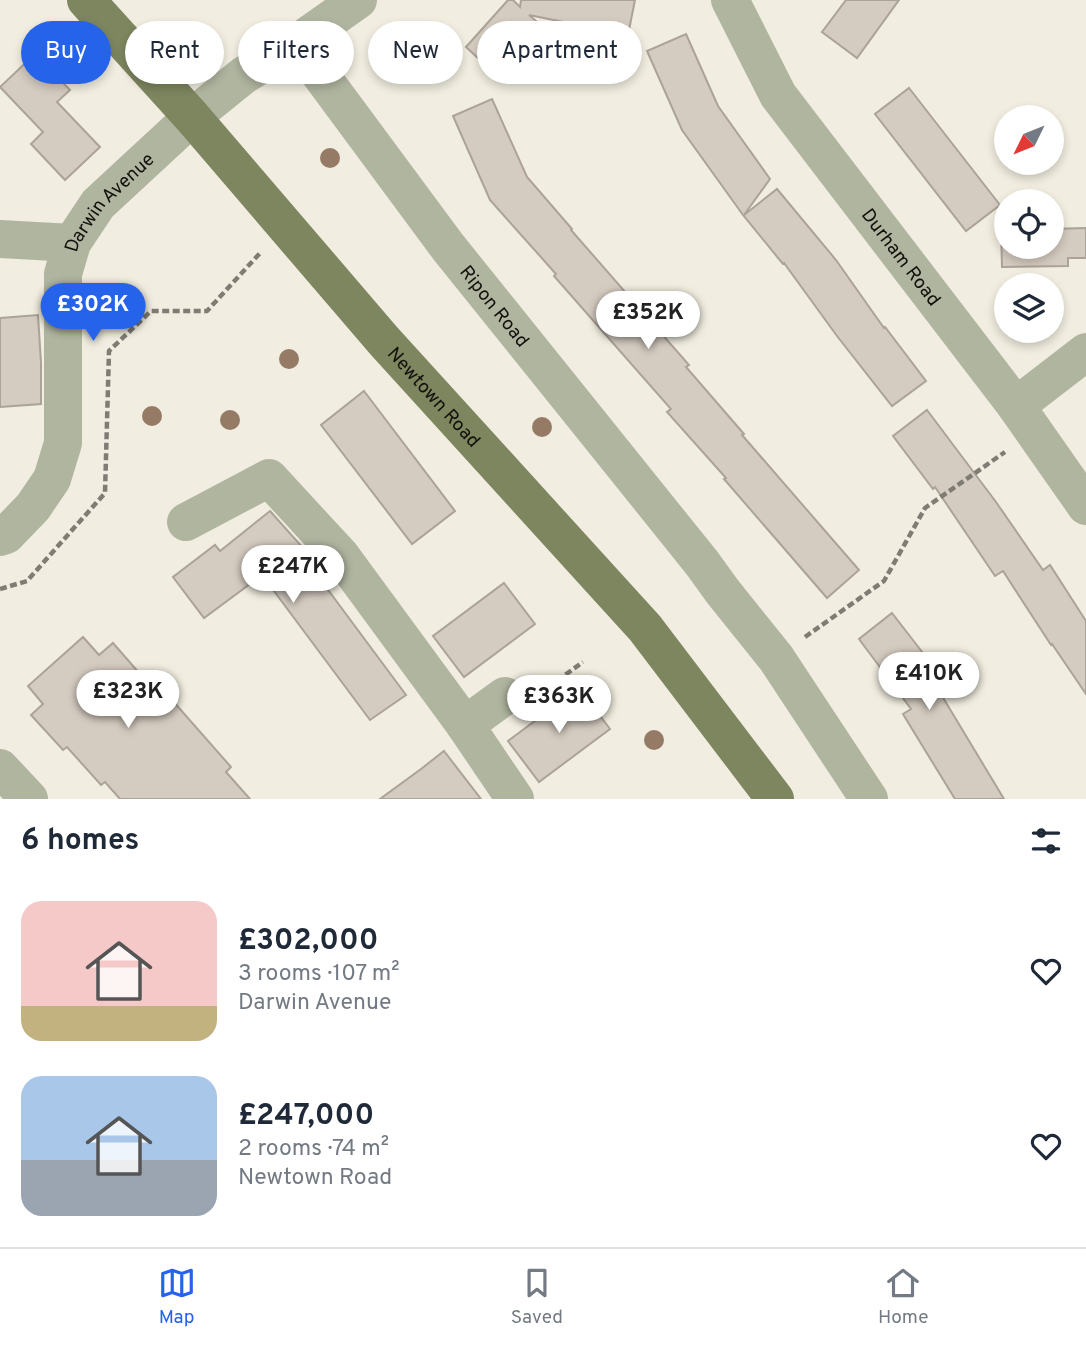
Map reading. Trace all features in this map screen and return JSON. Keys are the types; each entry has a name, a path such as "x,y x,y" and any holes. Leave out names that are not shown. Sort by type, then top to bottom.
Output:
{"main road":[{"name":"Newtown Road","path":"86,0 192,117 384,341 645,628 775,799"}],"street":[{"name":"Darwin Avenue","path":"328,21 358,0"},
{"name":"Durham Road","path":"730,0 778,95 1025,419 1086,506"},
{"name":"Darwin Avenue","path":"0,537 6,535 40,498 52,479 63,443 63,274 72,243 98,204 192,117 238,80"},
{"name":"Ripon Road","path":"327,84 701,579 776,658 869,799"},
{"path":"0,239 72,243"},
{"path":"1025,419 1086,352"},
{"path":"186,522 269,478 341,556 465,725 509,797"},
{"path":"465,725 505,696"},
{"path":"0,768 29,799"}],"path":[{"path":"0,589 27,581 105,493 109,351 152,312 207,311 263,250"},
{"path":"776,658 884,581 925,508 1025,419"},
{"path":"505,696 534,697 583,662"}],"building":[{"path":"508,0 513,0 520,7 521,0 635,0 631,21 559,21 529,15 536,21 489,21"},
{"path":"846,0 899,0 857,58 822,32"},
{"path":"686,34 718,106 770,179 744,215 777,189 836,260 926,381 892,406 784,263 743,215 682,130 647,51"},
{"path":"477,35 477,57 466,47"},
{"path":"21,67 21,84 64,84 70,90 57,102 100,147 65,180 31,144 43,132 0,87"},
{"path":"909,88 994,197 994,210 966,231 875,114"},
{"path":"492,99 527,177 689,365 686,367 744,434 742,435 859,570 827,598 667,412 671,409 490,200 453,116"},
{"path":"1086,228 1086,258 1068,258 1068,266 1002,267 1002,259 1064,259 1064,229"},
{"path":"38,315 41,404 0,407 0,318"},
{"path":"364,391 455,511 412,544 321,425"},
{"path":"927,410 1043,570 1050,565 1086,621 1086,694 1003,571 995,576 935,487 933,489 893,436"},
{"path":"270,511 304,549 300,552 406,695 370,720 262,575 204,618 173,577 215,545 220,551"},
{"path":"504,583 535,624 464,677 433,636"},
{"path":"892,613 933,666 927,671 1004,799 955,799 903,714 911,709 859,639"},
{"path":"83,637 99,655 113,643 160,697 165,692 231,767 226,772 250,799 120,799 105,782 101,785 67,747 63,750 31,715 43,704 28,686"},
{"path":"579,688 610,729 539,782 508,741"},
{"path":"444,751 481,799 380,799 421,769"}]}
